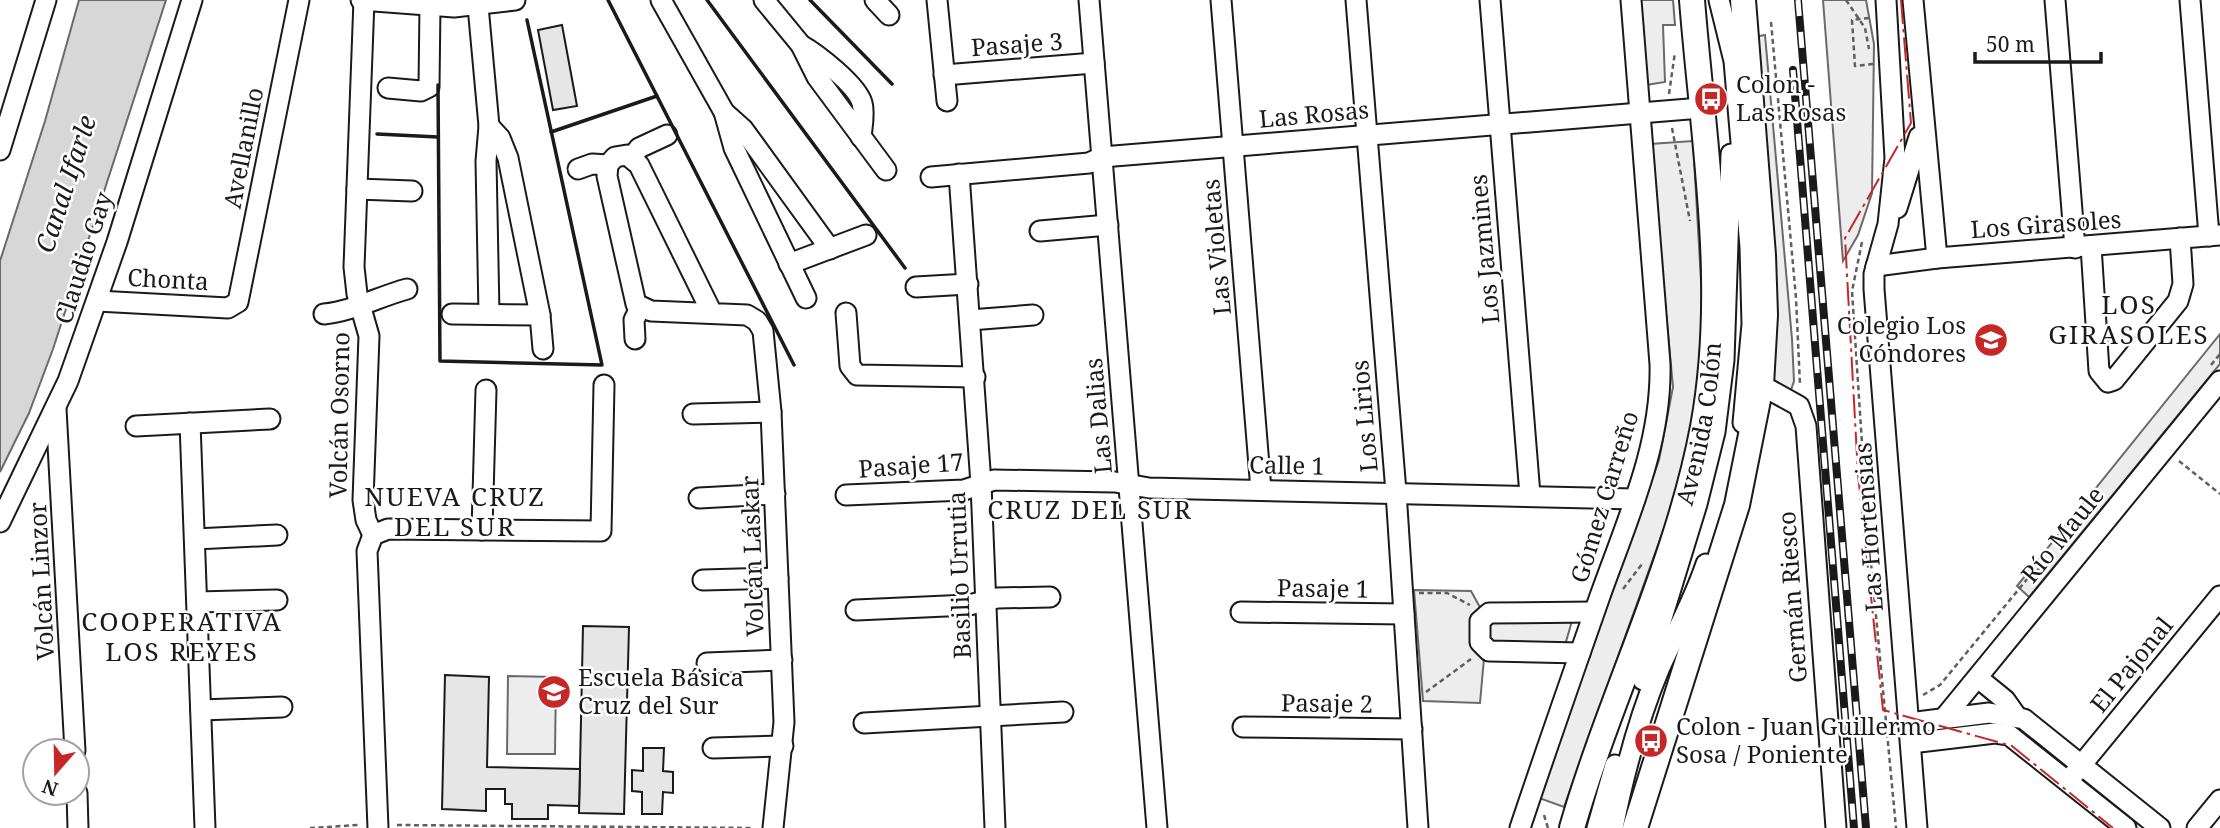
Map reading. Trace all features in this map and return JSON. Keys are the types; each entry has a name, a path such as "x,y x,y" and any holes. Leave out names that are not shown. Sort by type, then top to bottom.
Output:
{"main road":[{"name":"Avenida Colón","path":"1572,828 1684,509 1703,425 1711,363 1713,299 1692,0"},
{"path":"1635,828 1737,505 1761,385 1765,315 1763,255 1743,0"}],"street":[{"path":"0,150 46,0"},
{"name":"Claudio Gay","path":"0,522 56,408 97,301 192,0"},
{"name":"Avellanillo","path":"235,305 299,0"},
{"path":"363,0 478,6 516,0"},
{"name":"Volcán Osorno","path":"363,0 354,267 360,305 369,336 363,510 373,535 367,551 378,826"},
{"path":"662,0 724,112 734,148 806,298"},
{"path":"764,0 801,45 824,60 859,96 863,107 861,137 886,170"},
{"path":"875,0 889,15"},
{"path":"937,0 947,101"},
{"name":"Las Dalias","path":"1089,0 1157,828"},
{"name":"Las Violetas","path":"1221,0 1261,490"},
{"name":"Los Lirios","path":"1356,0 1396,492 1418,828"},
{"name":"Los Jazmines","path":"1489,0 1530,495"},
{"name":"Gómez Carreño","path":"1520,828 1653,441 1660,385 1631,0"},
{"path":"1597,828 1697,504 1721,395 1726,325 1731,151 1723,61 1710,0"},
{"path":"1613,828 1625,771 1649,697 1687,615 1716,534 1744,413 1752,324 1750,247 1734,61 1719,0"},
{"name":"Las Hortensias","path":"1885,0 1895,158 1888,224 1876,266 1874,289 1917,828"},
{"name":"Las Hortensias","path":"1913,0 1922,123 1937,258"},
{"path":"2055,0 2099,371 2105,380 2114,380 2179,301 2183,284 2180,239"},
{"path":"2190,0 2215,235"},
{"path":"388,88 421,91 429,87 430,5"},
{"path":"478,6 489,126 486,161 489,314"},
{"name":"Pasaje 3","path":"944,75 1094,63"},
{"name":"Las Rosas","path":"932,177 1089,163 1102,157 1701,108"},
{"path":"724,112 743,129 830,248"},
{"name":"Las Hortensias","path":"1888,224 1905,191 1922,123"},
{"path":"489,126 505,148 540,315 543,349"},
{"path":"632,157 639,148 667,135"},
{"path":"615,157 632,157 639,165 712,313 651,311 640,308 634,299 607,176 608,165 615,157"},
{"path":"578,169 592,164 608,165"},
{"name":"Basilio Urrutia","path":"958,174 975,377 995,828"},
{"path":"357,189 412,191"},
{"path":"1040,231 1108,225"},
{"path":"789,264 866,235"},
{"name":"Los Girasoles","path":"1876,266 1937,258 2215,235"},
{"path":"916,287 968,284"},
{"path":"324,314 347,311 407,289"},
{"name":"Chonta","path":"97,301 228,308 235,305"},
{"path":"635,339 635,320 640,308"},
{"name":"Volcán Láskar","path":"712,313 747,316 757,321 763,331 771,412 782,660 783,746 773,828"},
{"path":"846,313 850,366 858,375 975,377"},
{"path":"452,314 540,315"},
{"path":"970,320 1032,315"},
{"name":"Río Maule","path":"1944,718 2220,382"},
{"path":"373,535 388,529 601,531 604,385"},
{"name":"Germán Riesco","path":"1761,385 1799,406 1806,426 1836,828"},
{"path":"482,530 486,390"},
{"name":"Volcán Linzor","path":"56,408 74,737"},
{"path":"693,414 771,412"},
{"path":"136,426 270,419"},
{"path":"190,423 205,828"},
{"name":"Calle 1","path":"981,484 994,480 1129,484 1149,488 1635,499"},
{"name":"Pasaje 17","path":"846,495 964,490 981,484"},
{"path":"699,498 775,494"},
{"path":"195,539 277,536"},
{"path":"703,580 778,578"},
{"name":"El Pajonal","path":"2069,781 2220,596"},
{"path":"856,610 969,605 985,601 1050,597"},
{"path":"197,602 277,600"},
{"name":"Pasaje 1","path":"1241,612 1404,614"},
{"path":"1580,653 1494,652 1482,632 1594,612"},
{"path":"707,663 782,660"},
{"path":"1978,678 2005,700 2017,717"},
{"path":"201,710 282,707"},
{"path":"864,723 1063,712"},
{"path":"1909,723 1989,713 2017,717 2036,727 2160,828"},
{"name":"Pasaje 2","path":"1242,727 1412,729"},
{"path":"1910,743 1995,733 2009,735 2126,828"},
{"path":"713,748 783,746"},
{"path":"2197,828 2220,800"},
{"path":"77,807 78,828"}],"path":[{"path":"1874,17 1852,20 1854,66 1890,62"},
{"path":"1771,22 1800,377"},
{"path":"2165,449 2220,494"},
{"path":"1896,828 1882,700 1935,690 2034,571"},
{"path":"1402,593 1447,593 1464,601 1482,632 1410,704"},
{"path":"310,828 773,828"}],"shaded area":[{"path":"1639,0 1673,0 1675,25 1663,25 1665,82 1646,85"},
{"path":"1823,0 1866,0 1874,44 1872,193 1858,235 1843,261"},
{"path":"1765,35 1792,339 1794,381 1790,393 1770,380 1754,37"},
{"path":"1693,141 1704,333 1695,433 1681,481 1564,807 1539,798 1659,460 1673,387 1650,144"},
{"path":"2220,334 2220,364 2029,597 2017,586"},
{"path":"1414,590 1471,591 1487,620 1572,621 1565,645 1485,647 1480,703 1423,701"},
{"path":"508,676 556,677 555,754 507,754"}],"water":[{"name":"Canal Ifarle","path":"79,0 166,0 53,349 29,413 0,472 0,261 45,121"}],"building":[{"path":"562,25 577,106 553,110 538,30"},
{"path":"583,626 629,627 624,814 579,813"},
{"path":"445,675 489,677 487,767 580,769 579,806 548,805 548,819 512,819 512,804 505,804 505,789 486,789 486,811 442,809"},
{"path":"643,748 664,748 663,771 673,772 673,793 663,792 662,814 642,814 642,792 632,791 632,770 643,771"}],"railway":[{"path":"1798,0 1866,828"},
{"path":"1793,70 1854,828"}],"wall":[{"path":"608,0 794,365"},
{"path":"707,0 905,268"},
{"path":"810,0 892,84"},
{"path":"438,85 440,361 602,365 527,20"},
{"path":"551,132 657,96"},
{"path":"377,134 438,137"}],"power":[{"path":"1901,0 1911,123 1845,238 1858,474 1883,710 2012,746 2113,828"}],"place":[{"name":"Colon - Las Rosas","path":"1711,99"},
{"name":"Colegio Los Cóndores","path":"1991,340"},
{"name":"Escuela Básica Cruz del Sur","path":"554,692"},
{"name":"Colon - Juan Guillermo Sosa / Poniente","path":"1651,741"}],"district":[{"name":"LOS GIRASOLES","path":"2129,320"},
{"name":"CRUZ DEL SUR","path":"1090,510"},
{"name":"NUEVA CRUZ DEL SUR","path":"455,512"},
{"name":"COOPERATIVA LOS REYES","path":"182,637"}]}
